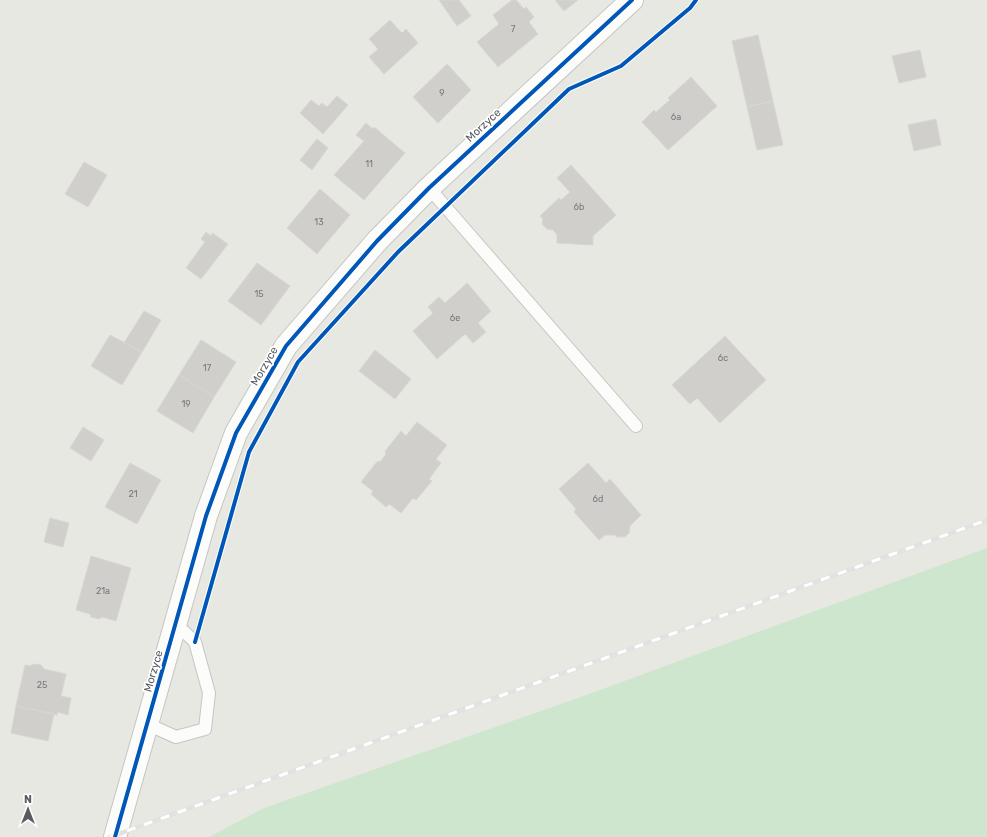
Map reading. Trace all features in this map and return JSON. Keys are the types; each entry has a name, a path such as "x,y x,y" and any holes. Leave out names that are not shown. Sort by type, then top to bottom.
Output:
{"street":[{"name":"Morzyce","path":"115,837 206,516 236,433 286,346 377,241 429,188 632,0"}],"lane":[{"path":"429,188 636,426"},
{"path":"147,724 176,737 205,728 209,693 195,642 176,624"}],"green space":[{"path":"987,548 987,837 209,837 264,808 578,698"}],"building":[{"path":"439,0 459,0 471,16 457,26"},
{"path":"512,0 516,0 524,9 526,7 534,17 529,22 538,34 498,67 477,42 499,24 493,15"},
{"path":"555,0 578,0 564,11"},
{"path":"390,20 402,33 406,29 418,43 384,74 369,57 378,49 369,39"},
{"path":"758,35 773,101 747,107 732,41"},
{"path":"920,50 926,77 899,83 892,56"},
{"path":"447,64 471,90 438,123 413,97"},
{"path":"691,77 717,106 668,150 642,122 654,110 656,112 670,100 668,98"},
{"path":"337,96 348,105 323,134 300,113 311,100 319,106 322,103 327,107"},
{"path":"773,101 783,145 757,150 747,107"},
{"path":"936,119 941,145 914,151 908,125"},
{"path":"366,123 373,129 374,127 405,153 364,200 334,175 364,141 356,135"},
{"path":"317,139 328,148 312,170 300,160"},
{"path":"84,162 107,175 88,207 65,194"},
{"path":"571,165 616,215 593,236 593,245 557,243 557,235 553,230 547,229 542,224 543,219 540,216 559,198 561,200 570,192 557,178"},
{"path":"320,189 350,215 317,254 287,228"},
{"path":"206,232 211,236 212,233 228,244 201,279 186,268 205,242 201,239"},
{"path":"257,263 290,286 261,325 228,301"},
{"path":"467,283 491,311 478,323 486,332 473,343 465,334 437,359 413,331 433,313 428,307 439,297 445,303"},
{"path":"144,311 161,320 142,352 124,343"},
{"path":"110,335 142,352 122,385 91,366"},
{"path":"725,336 766,380 720,423 697,398 690,404 672,385"},
{"path":"201,340 236,362 214,397 179,375"},
{"path":"375,350 411,379 395,399 359,371"},
{"path":"179,375 214,397 193,433 157,411"},
{"path":"417,422 447,445 436,459 441,463 429,479 432,481 416,500 413,498 401,513 389,504 386,507 371,494 373,491 361,482 376,463 379,461 380,462 386,454 386,450 401,431 406,436"},
{"path":"83,427 104,440 91,461 70,448"},
{"path":"130,463 161,480 137,524 105,507"},
{"path":"588,463 606,483 610,479 641,515 630,526 629,533 625,537 605,535 599,540 574,512 576,509 559,489"},
{"path":"50,518 69,523 63,547 44,542"},
{"path":"91,556 131,568 116,621 102,617 99,619 91,617 90,614 76,610"},
{"path":"34,664 41,665 44,669 66,674 61,696 71,698 68,715 58,712 57,715 16,706 25,665 30,666"},
{"path":"16,706 54,714 48,741 11,733"}],"railway":[{"path":"110,837 987,520"}],"cycle path":[{"path":"115,837 206,516 236,433 286,346 377,241 429,188 632,0"},
{"path":"195,642 249,452 298,362 398,252 569,89 621,66 690,8 696,0"}]}
